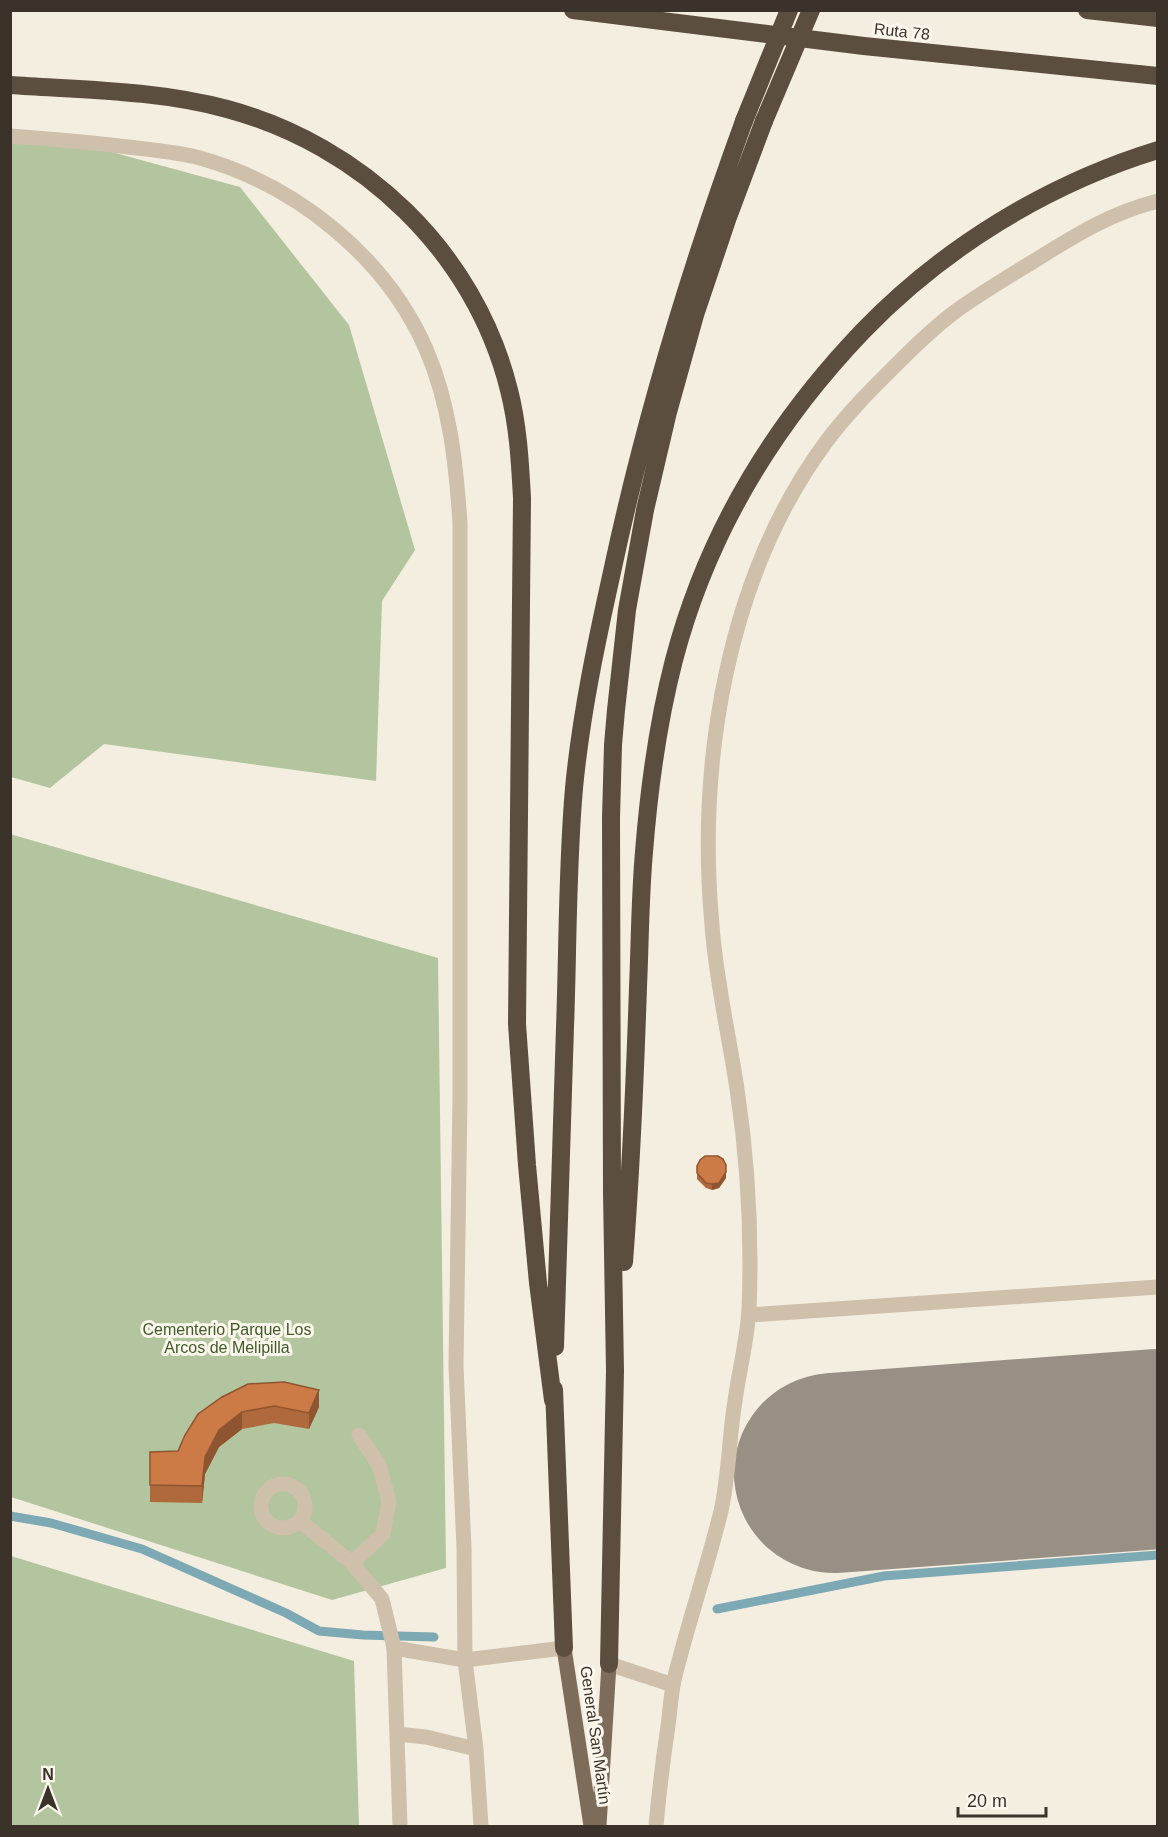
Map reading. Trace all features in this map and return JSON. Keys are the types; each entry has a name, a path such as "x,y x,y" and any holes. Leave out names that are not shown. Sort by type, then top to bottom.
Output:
{"highway":[{"name":"Ruta 78","path":"573,10 864,46 1158,76"},
{"path":"564,1648 553,1400 569,890 574,788 588,681 626,507 652,404 680,308 706,224 744,121 789,10"},
{"path":"609,1664 615,1371 611,818 613,745 627,610 645,510 695,315 764,121 811,10"},
{"path":"1087,10 1158,18"},
{"path":"10,85 186,99 228,109 269,123 328,151 373,181 421,226 464,284 498,355 516,423 522,498 517,1024 538,1282 553,1400"},
{"path":"615,1371 632,1163 644,852 657,742 681,636 722,530 767,450 817,381 879,314 919,279 961,247 1004,219 1049,194 1095,173 1158,150"}],"main road":[{"name":"General San Martín","path":"564,1648 591,1827"},
{"name":"General San Martín","path":"599,1827 609,1664"}],"street":[{"path":"10,136 85,141 166,151 199,158 241,172 291,198 343,237 381,276 413,323 436,379 453,445 460,523 460,1098 456,1366 464,1548 465,1660 476,1749 482,1827"},
{"path":"656,1827 659,1785 673,1685 722,1506 734,1404 749,1315 749,1207 745,1150 738,1094 718,982 708,868 713,754 724,684 741,615 759,566 792,495 826,442 850,413 913,349 952,314 1082,231 1116,214 1158,201"},
{"path":"749,1315 1158,1287"},
{"path":"351,1563 383,1534 389,1501 379,1465 358,1435"},
{"path":"300,1521 351,1563 382,1599 394,1648 400,1827"},
{"path":"394,1648 465,1660 564,1648"},
{"path":"609,1664 673,1685"},
{"path":"397,1734 426,1737 476,1749"}],"green space":[{"path":"10,138 86,145 240,187 349,325 415,550 382,601 376,781 104,744 50,788 11,777"},
{"name":"Cementerio Parque Los Arcos de Melipilla","path":"10,834 438,958 446,1568 332,1600 11,1497"},
{"path":"11,1556 354,1661 359,1826 11,1826"}],"building":[{"path":"705,1156 718,1156 723,1159 726,1172 719,1183 706,1183 697,1173 697,1166"},
{"path":"284,1382 319,1390 309,1413 274,1406 242,1412 219,1430 205,1457 202,1486 150,1485 150,1452 178,1451 198,1414 222,1397 248,1384"}],"waterway":[{"path":"10,1516 51,1523 142,1549 286,1613 319,1631 434,1637"},
{"path":"717,1609 884,1576 1158,1555"}],"runway":[{"path":"834,1473 1158,1449"}]}
